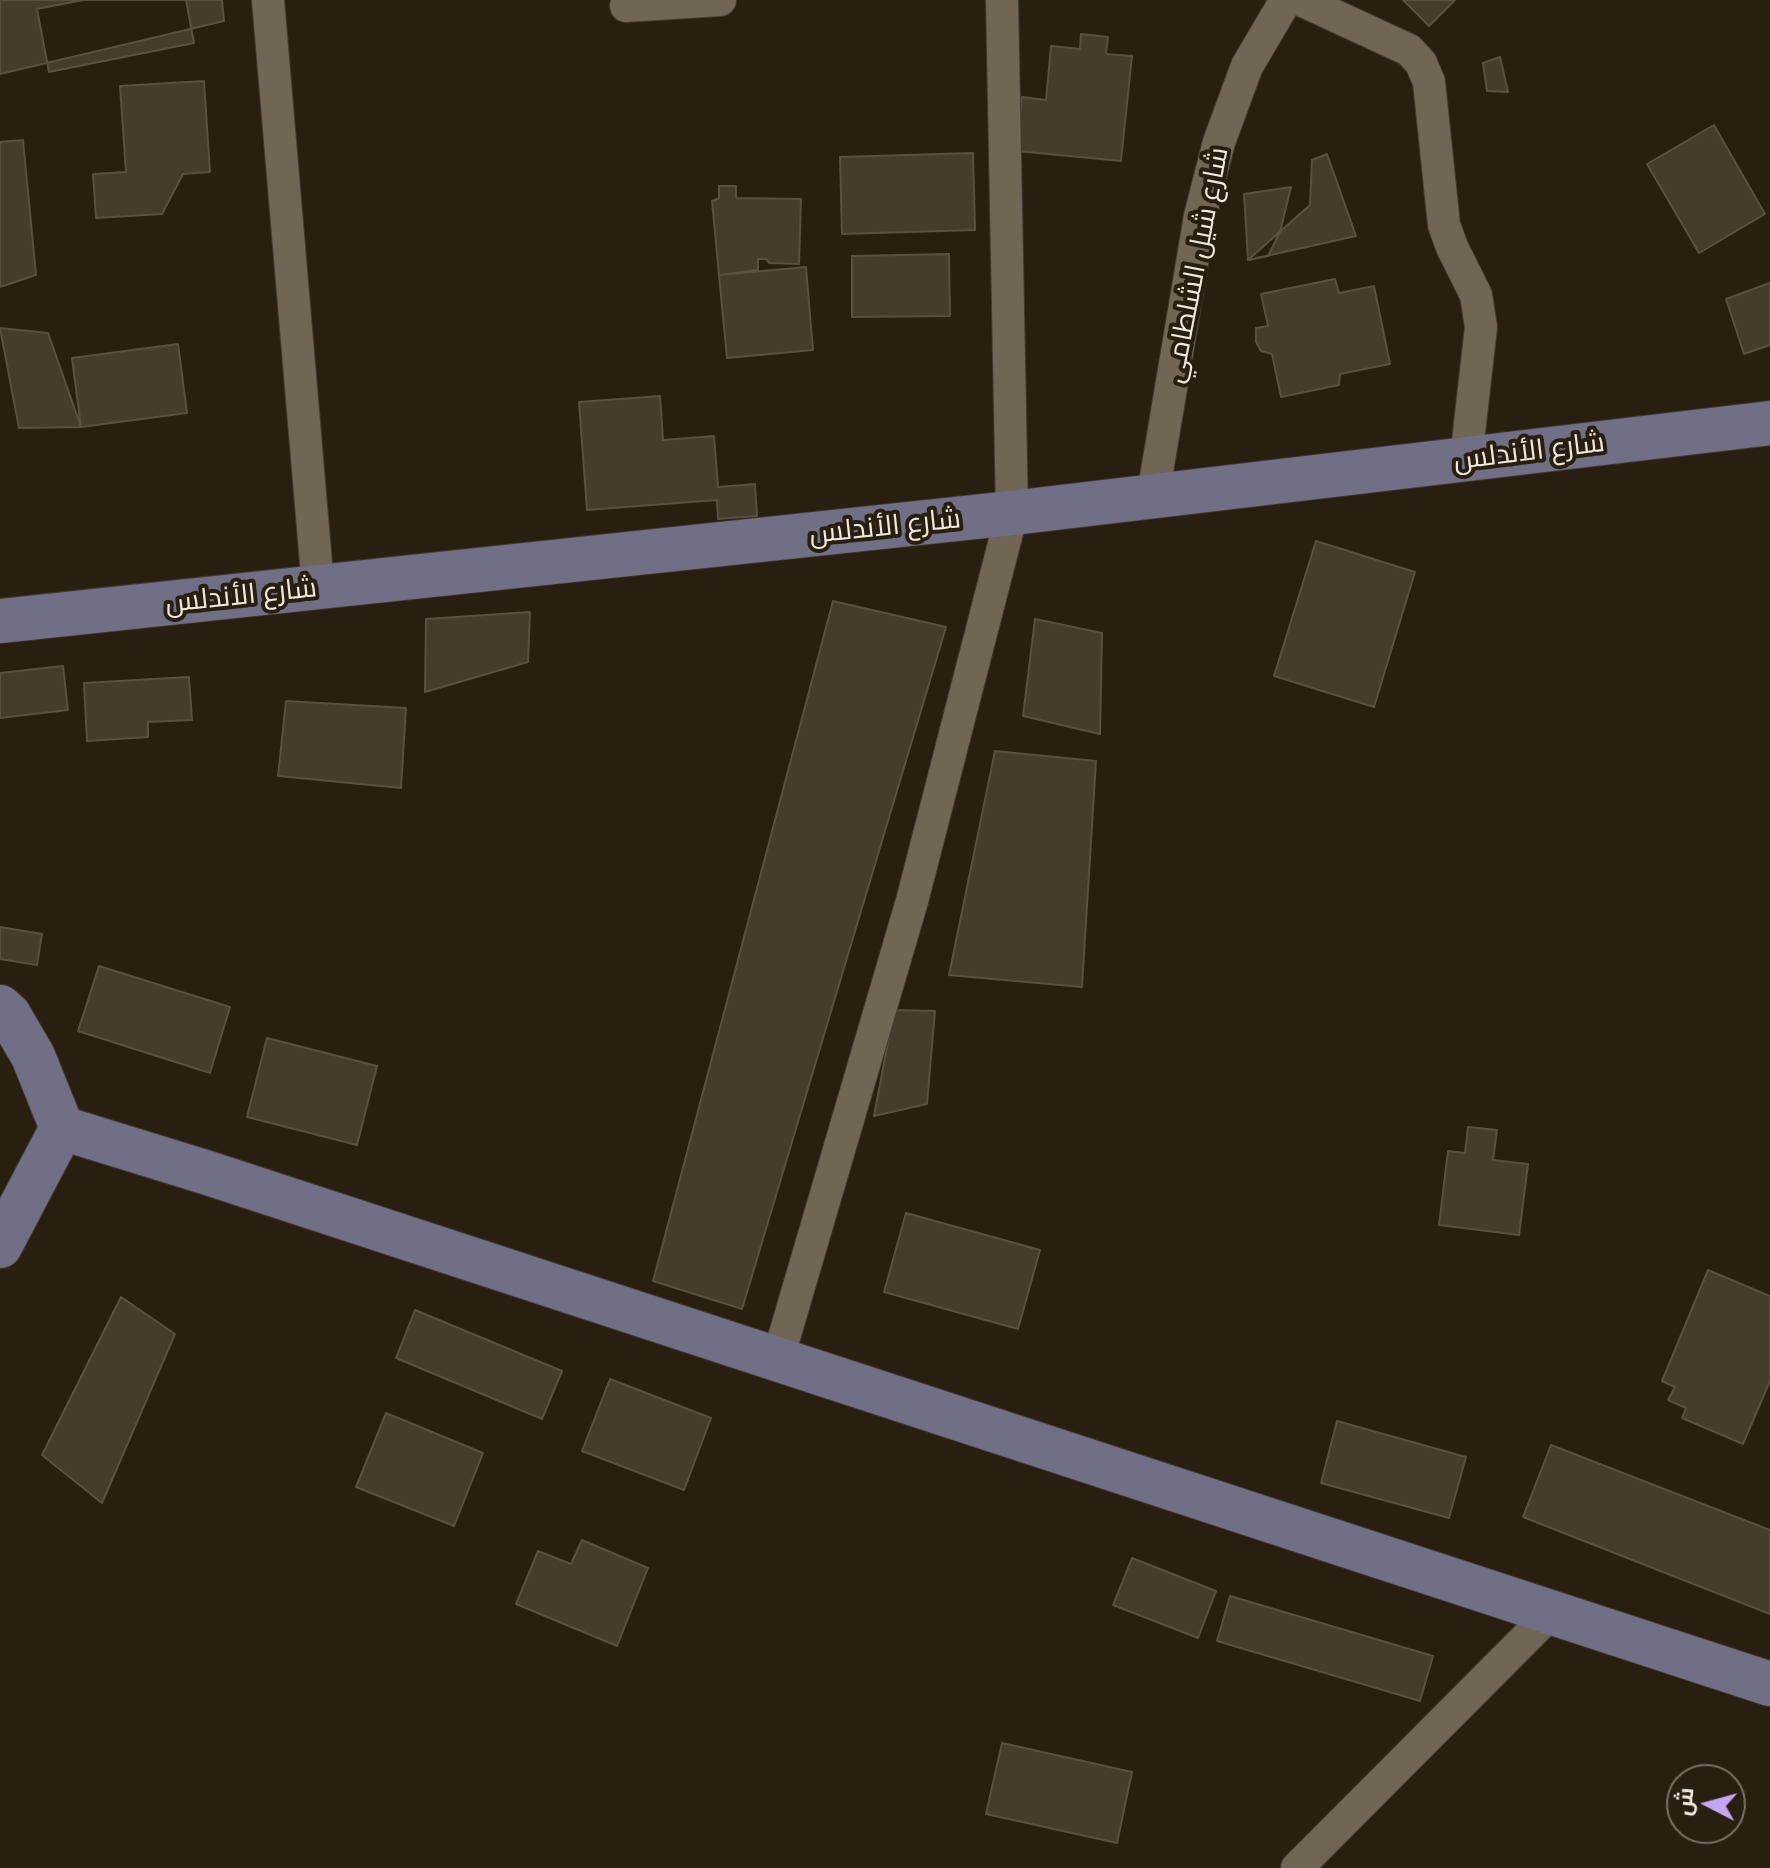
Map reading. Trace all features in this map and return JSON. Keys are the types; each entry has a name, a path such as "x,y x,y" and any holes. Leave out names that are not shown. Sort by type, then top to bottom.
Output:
{"main road":[{"name":"شارع الأندلس","path":"0,621 1012,513 1770,423"},
{"path":"0,1007 9,1015 33,1056 62,1128 0,1246"},
{"path":"62,1128 778,1358 1770,1684"}],"street":[{"path":"268,0 318,587"},
{"path":"626,6 720,0"},
{"path":"778,1358 912,901 1012,513 1002,0"},
{"path":"1284,2 1409,50 1421,63 1429,82 1444,225 1476,295 1481,327 1466,459"},
{"name":"شارع شيل الشلطامي","path":"1153,495 1200,216 1219,142 1247,66 1284,2"},
{"path":"1297,1868 1551,1613"}],"building":[{"path":"0,0 222,0 224,21 0,74"},
{"path":"83,0 186,0 194,43 49,72 37,9"},
{"path":"1403,0 1455,0 1429,26"},
{"path":"1081,34 1108,37 1106,54 1132,56 1121,161 1017,151 1022,97 1046,100 1051,46 1080,49"},
{"path":"1500,57 1508,92 1487,91 1483,63"},
{"path":"204,81 210,172 183,174 162,214 96,218 93,174 126,172 120,86"},
{"path":"1714,125 1765,214 1699,253 1647,164"},
{"path":"23,140 36,275 0,287 0,142"},
{"path":"973,153 975,230 842,234 840,157"},
{"path":"1327,154 1356,236 1248,260 1310,205 1312,160"},
{"path":"719,186 736,186 736,198 801,199 799,264 769,263 766,259 758,259 758,270 719,275 712,201 719,198"},
{"path":"1291,187 1280,232 1268,256 1248,260 1244,194"},
{"path":"949,254 950,316 852,317 852,256"},
{"path":"806,267 813,350 727,358 719,275"},
{"path":"1335,279 1339,293 1374,286 1390,364 1340,374 1339,385 1281,397 1272,354 1261,351 1256,342 1256,328 1268,326 1261,294"},
{"path":"1770,283 1770,345 1744,354 1726,299"},
{"path":"0,328 48,333 81,427 19,428"},
{"path":"178,344 187,413 81,427 72,358"},
{"path":"660,396 663,440 714,436 718,487 755,484 757,516 718,519 717,500 587,510 579,402"},
{"path":"1316,541 1415,572 1374,707 1274,676"},
{"path":"833,601 946,627 742,1309 653,1281"},
{"path":"530,612 528,662 425,692 426,619"},
{"path":"1035,619 1102,633 1100,734 1023,716"},
{"path":"63,666 68,710 0,718 0,673"},
{"path":"189,677 192,720 148,722 148,737 87,741 84,683"},
{"path":"286,701 406,708 401,788 278,776"},
{"path":"995,751 1096,761 1082,987 949,975"},
{"path":"0,927 42,934 37,965 0,959"},
{"path":"99,966 230,1007 210,1073 78,1031"},
{"path":"894,1010 935,1011 927,1104 874,1116"},
{"path":"267,1038 377,1066 357,1145 247,1117"},
{"path":"1468,1127 1497,1130 1493,1160 1528,1164 1519,1235 1439,1225 1448,1151 1465,1153"},
{"path":"906,1213 1040,1250 1018,1329 884,1292"},
{"path":"1708,1270 1770,1296 1770,1381 1743,1444 1682,1418 1686,1408 1668,1400 1675,1387 1662,1381"},
{"path":"121,1297 175,1334 102,1503 42,1455"},
{"path":"415,1310 562,1371 542,1419 396,1358"},
{"path":"610,1379 711,1418 684,1490 582,1451"},
{"path":"386,1413 483,1453 454,1526 356,1487"},
{"path":"1337,1421 1466,1457 1449,1518 1321,1483"},
{"path":"1551,1445 1770,1530 1770,1614 1523,1517"},
{"path":"582,1540 648,1568 617,1646 516,1604 538,1551 571,1564"},
{"path":"1132,1558 1216,1591 1198,1638 1113,1605"},
{"path":"1230,1596 1433,1656 1420,1701 1217,1641"},
{"path":"1002,1743 1132,1772 1117,1843 986,1814"}]}
